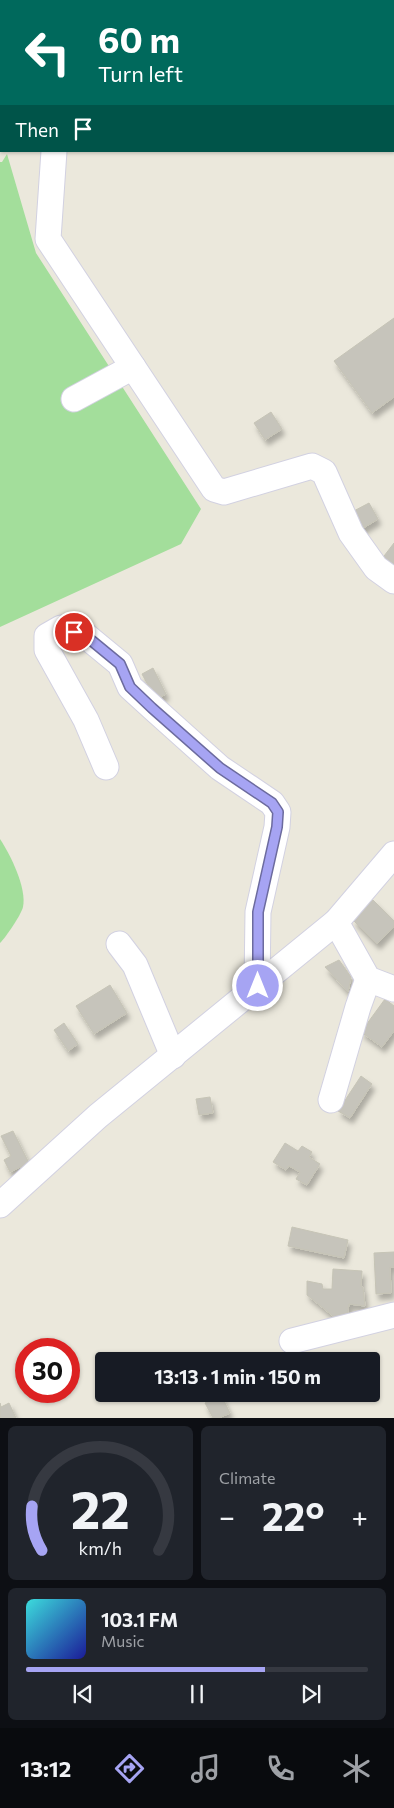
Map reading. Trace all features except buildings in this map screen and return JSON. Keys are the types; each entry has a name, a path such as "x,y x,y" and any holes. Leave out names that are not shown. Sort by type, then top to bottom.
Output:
{"street":[{"path":"54,152 48,239 214,489 224,492 312,466 324,472 351,533 376,568 394,581"},
{"path":"74,399 133,367"},
{"path":"106,766 86,720 47,650 47,636 61,628 86,636 120,664 130,687 152,708 220,768 272,803 278,812 277,827 258,912 258,986"},
{"path":"0,1205 98,1116 336,922 394,854"},
{"path":"336,922 368,979 394,989"},
{"path":"120,944 135,965 173,1056"},
{"path":"331,1100 368,979"},
{"path":"292,1341 394,1315"}],"green space":[{"path":"7,154 36,253 201,509 181,544 0,627 0,162 2,162"},
{"path":"0,839 17,872 24,899 19,915 0,943"}],"route":[{"path":"74,632 86,636 120,664 130,687 152,708 220,768 272,803 278,812 277,827 258,912 258,986"}]}
